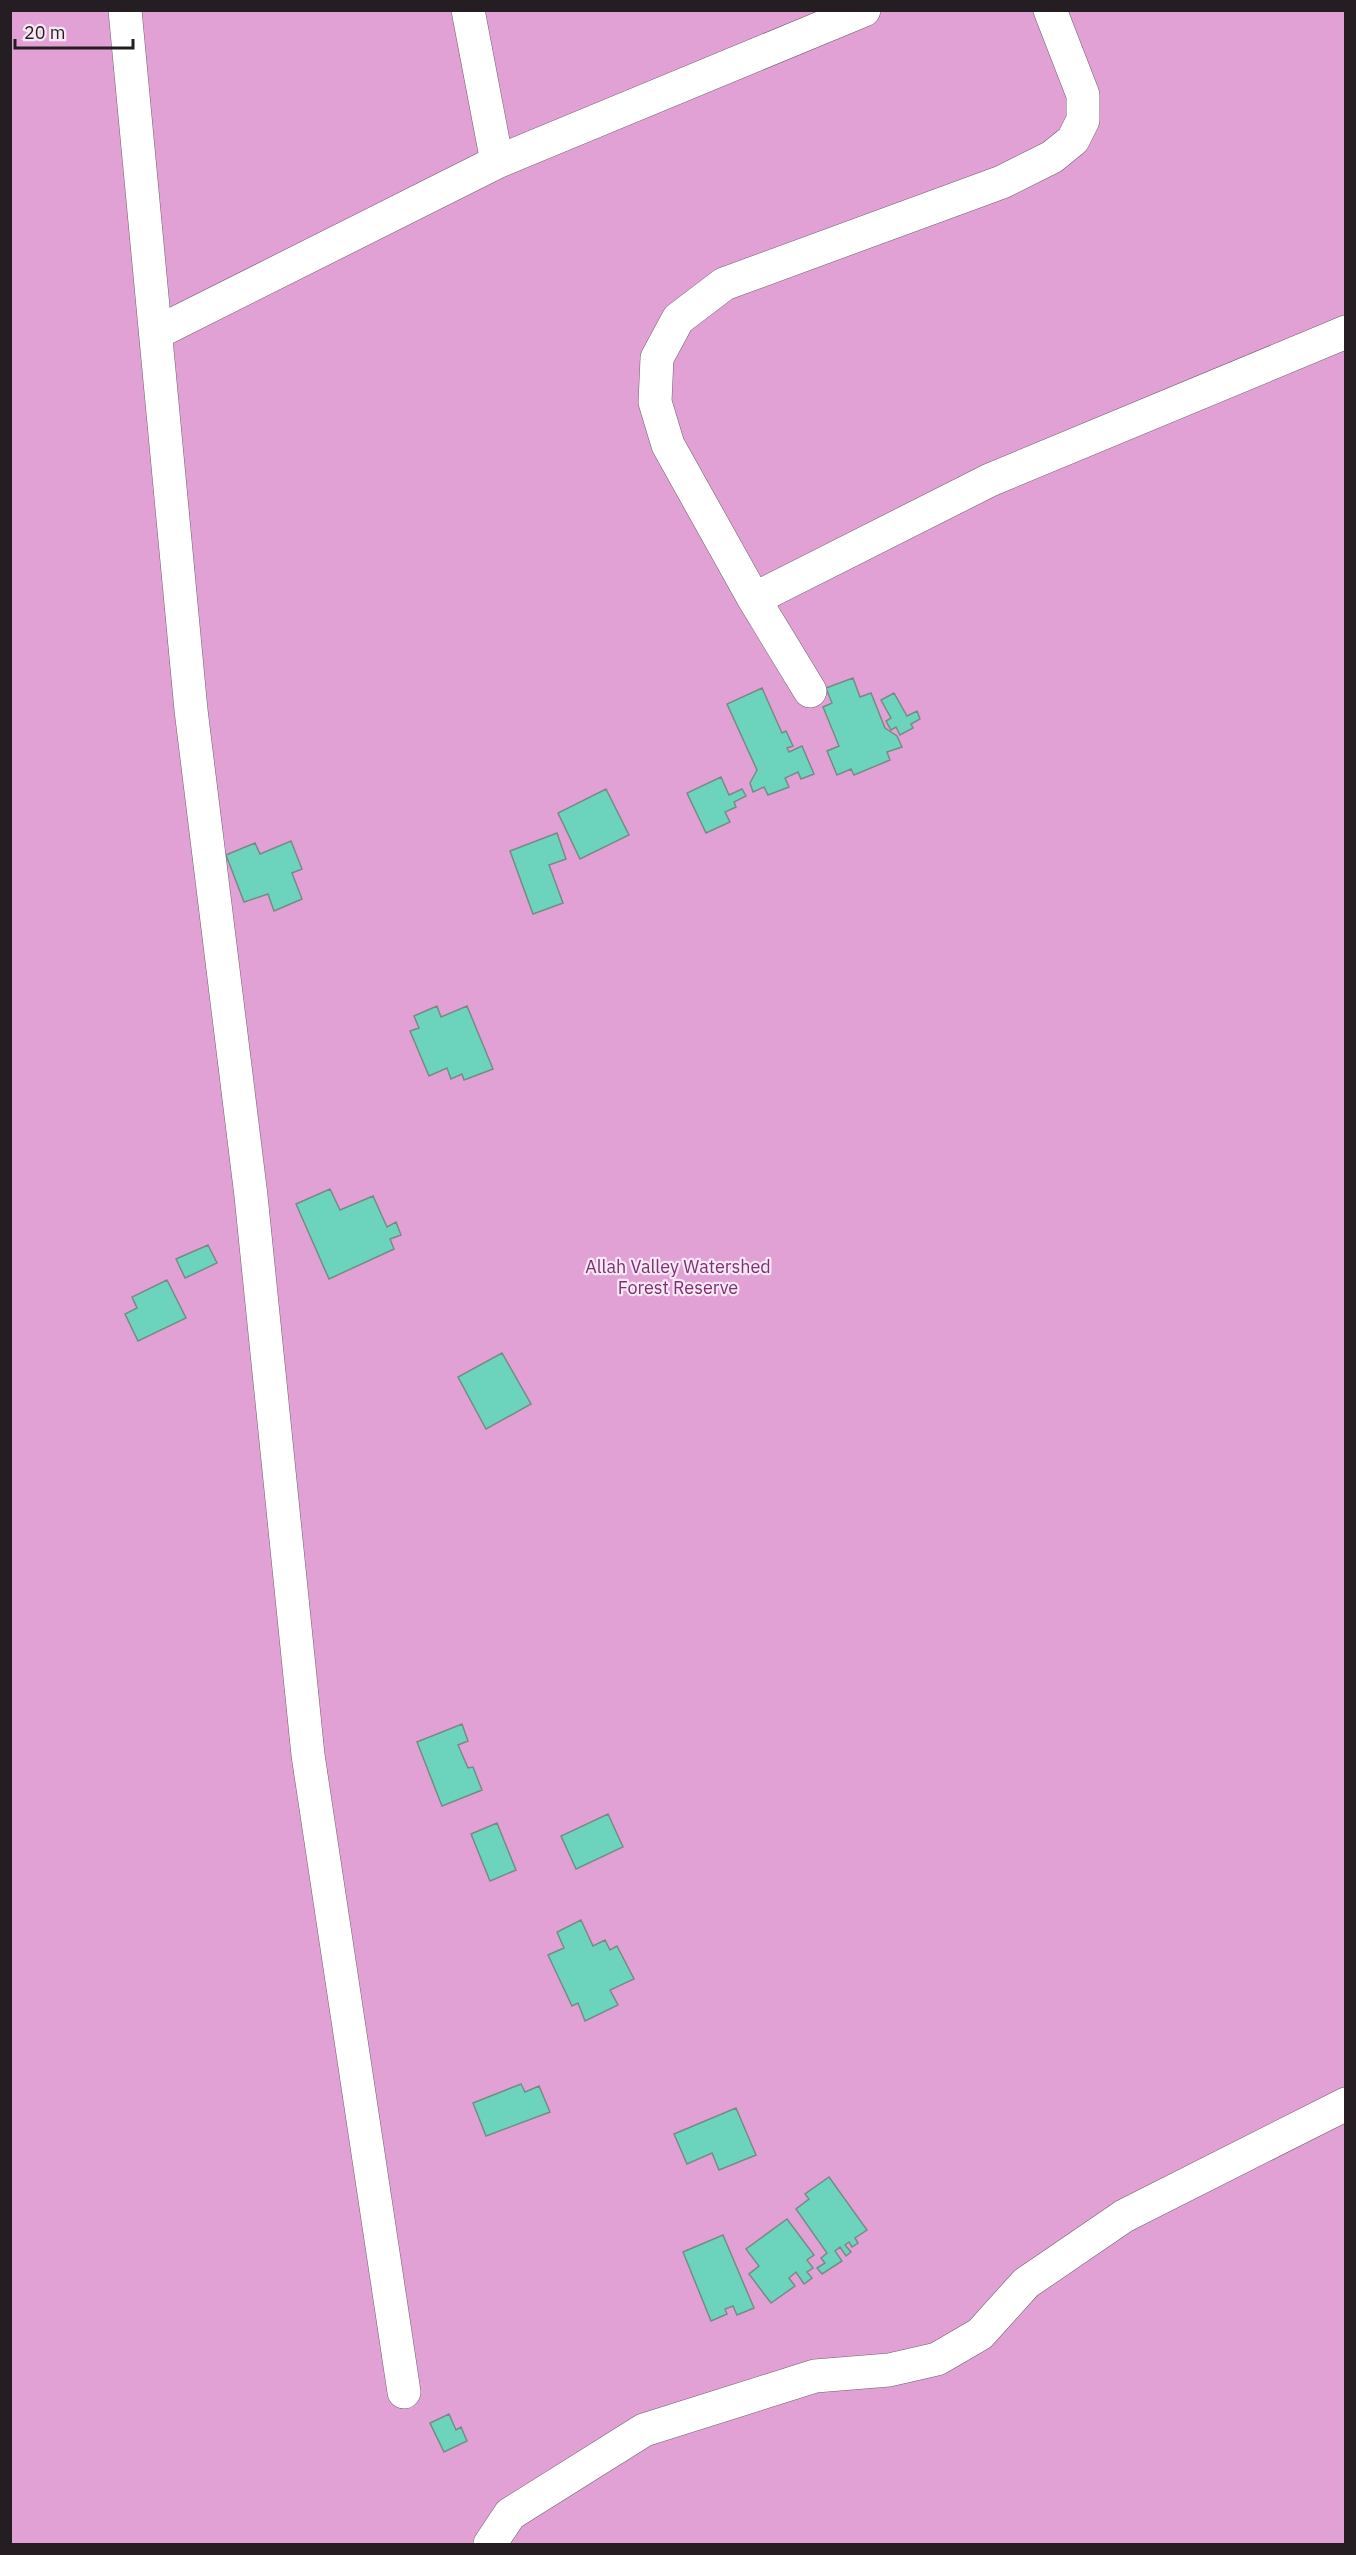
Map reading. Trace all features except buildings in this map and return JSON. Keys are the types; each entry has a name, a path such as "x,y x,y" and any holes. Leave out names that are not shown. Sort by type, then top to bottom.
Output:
{"street":[{"path":"125,10 190,710 251,1196 308,1755 404,2392"},
{"path":"468,10 497,162"},
{"path":"156,333 497,162 864,10"},
{"path":"810,691 754,599 668,445 655,402 657,358 678,319 724,284 1002,182 1052,157 1073,140 1083,120 1083,94 1050,10"},
{"path":"754,599 990,480 1346,332"},
{"path":"490,2544 510,2514 644,2430 815,2376 889,2370 937,2360 980,2334 1026,2283 1124,2216 1346,2104"}],"green space":[{"name":"Allah Valley Watershed Forest Reserve","path":"11,11 1345,11 1345,2544 11,2544"}]}
